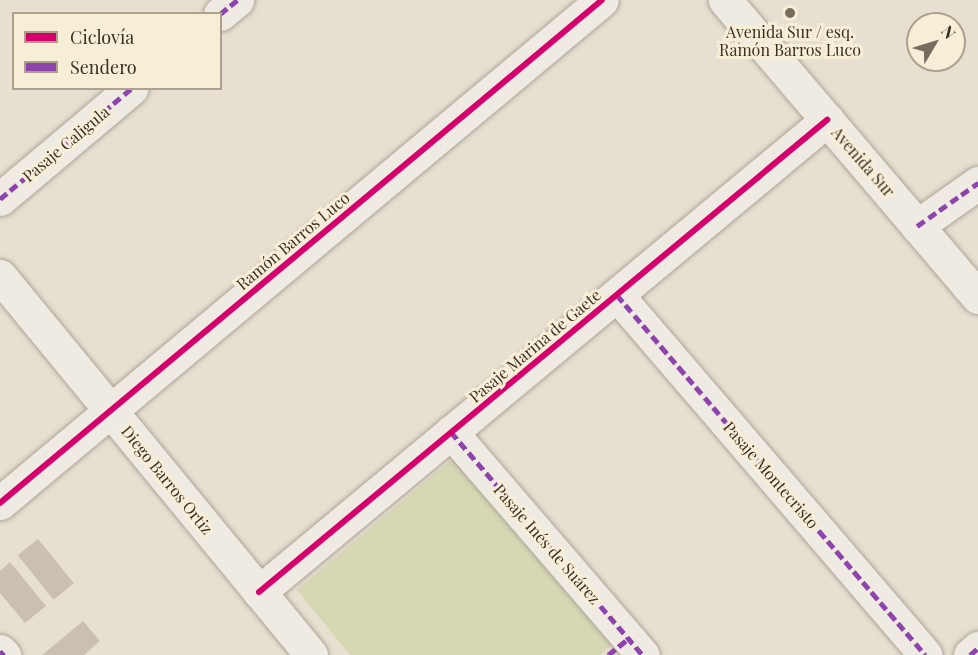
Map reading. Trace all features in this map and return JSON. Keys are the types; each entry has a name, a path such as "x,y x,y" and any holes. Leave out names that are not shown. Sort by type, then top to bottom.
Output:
{"street":[{"path":"222,12 237,0"},
{"name":"Ramón Barros Luco","path":"0,503 602,0"},
{"name":"Avenida Sur","path":"725,0 978,297"},
{"name":"Pasaje Caligula","path":"0,199 130,90"},
{"name":"Pasaje Marina de Gaete","path":"259,592 827,120"},
{"path":"917,226 978,183"},
{"name":"Diego Barros Ortiz","path":"0,276 311,655"},
{"name":"Pasaje Montecristo","path":"617,295 926,655"},
{"name":"Pasaje Inés de Suárez","path":"451,432 627,650"},
{"path":"970,655 978,648"},
{"path":"0,651 4,655"}],"green space":[{"path":"464,449 619,638 600,655 350,655 297,590"}],"building":[{"path":"38,539 74,583 54,600 18,555"},
{"path":"10,562 46,606 25,623 0,593 0,571"},
{"path":"83,621 100,641 84,655 42,655"}],"marked path":[{"path":"222,12 237,0"},
{"path":"0,199 130,90"},
{"path":"917,226 978,183"},
{"path":"617,295 926,655"},
{"path":"451,432 643,655"},
{"path":"608,655 629,638"},
{"path":"970,655 978,648"},
{"path":"0,651 4,655"}],"cycle path":[{"path":"0,503 602,0"},
{"path":"259,592 827,120"}],"place":[{"name":"Avenida Sur / esq. Ramón Barros Luco","path":"790,13"}]}
